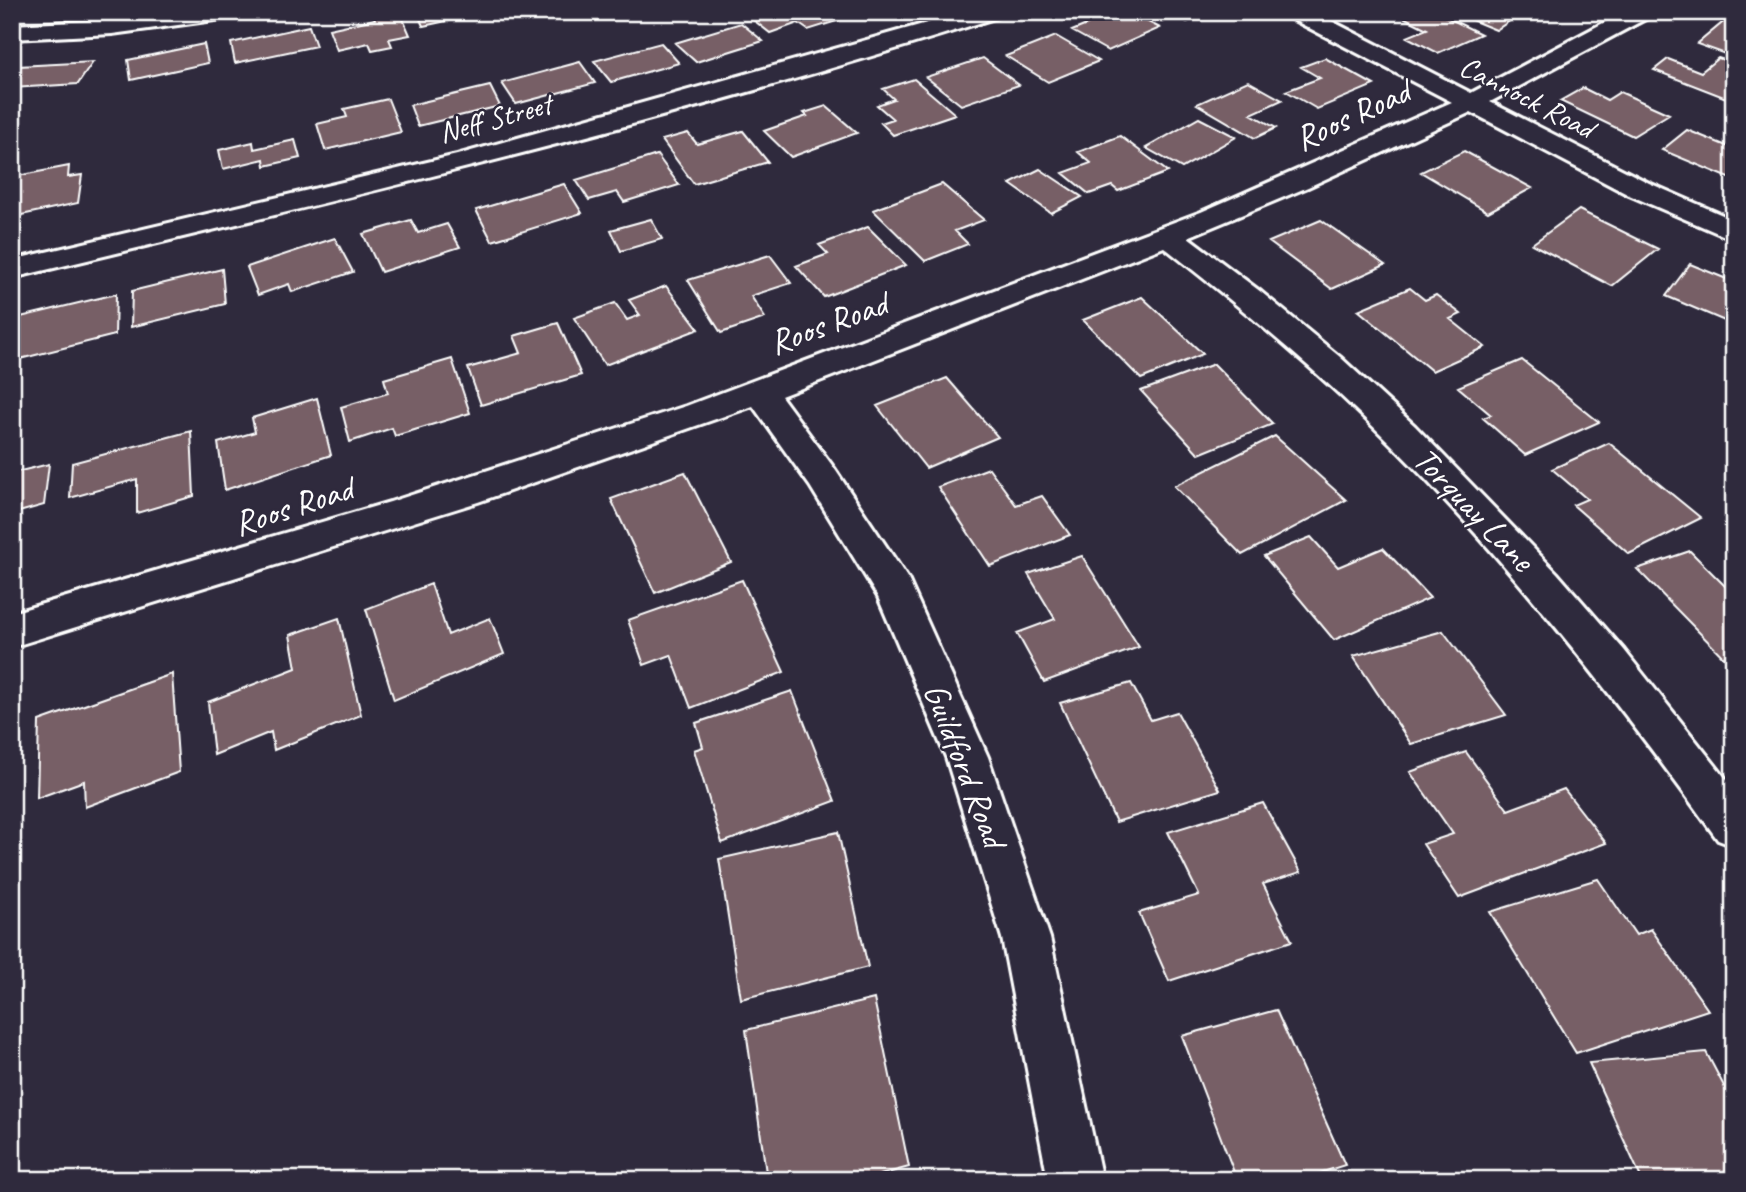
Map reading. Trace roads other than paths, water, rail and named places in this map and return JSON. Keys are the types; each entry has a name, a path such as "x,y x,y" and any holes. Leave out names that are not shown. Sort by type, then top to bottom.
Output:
{"street":[{"path":"12,29 27,12"},
{"path":"12,29 112,27 222,12"},
{"name":"Neff Street","path":"12,269 463,162 915,37 990,12"},
{"name":"Cannock Road","path":"1296,12 1639,189 1734,231"},
{"name":"Roos Road","path":"12,630 239,564 580,454 1169,237 1354,158 1585,45 1641,12"},
{"name":"Torquay Lane","path":"1169,237 1225,277 1317,355 1426,458 1538,576 1657,719 1734,825"},
{"name":"Guildford Road","path":"759,390 822,477 894,590 967,757 1026,938 1075,1180"}]}
